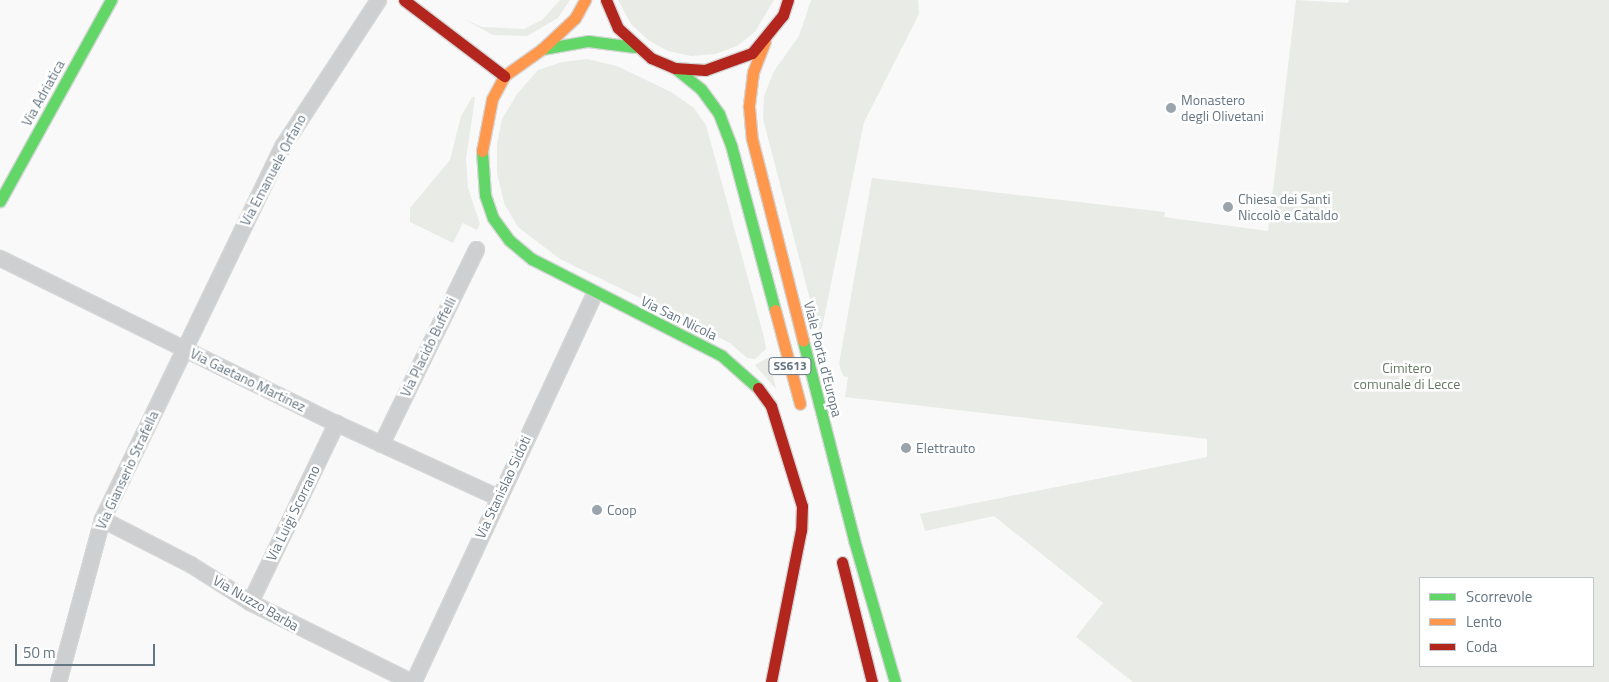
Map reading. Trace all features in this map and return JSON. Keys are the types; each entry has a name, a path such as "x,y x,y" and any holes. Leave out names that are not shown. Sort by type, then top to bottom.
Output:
{"main road":[{"name":"Via Adriatica","path":"0,201 111,0"},
{"path":"404,0 504,76"},
{"name":"Via San Nicola","path":"586,0 575,18 542,49 518,62 504,76 492,99 484,128 481,164 485,195 493,218 509,240 532,259 594,293 722,356 757,387 771,406 802,506 801,530 771,682"},
{"name":"Viale Porta d'Europa","path":"606,0 618,28 635,47 651,58 675,68 700,89 719,114 731,144 805,421"},
{"name":"Viale Porta d'Europa","path":"788,0 783,15 765,41 753,72 749,106 752,139 854,540 894,682"},
{"name":"Via San Nicola","path":"542,49 588,41 635,47"},
{"name":"Viale Porta d'Europa","path":"675,68 705,70 736,62 765,41"},
{"path":"840,554 872,682"}],"street":[{"name":"Via Emanuele Orfano","path":"185,349 283,145 378,0"},
{"name":"Via Placido Buffelli","path":"380,444 476,249"},
{"name":"Via Gaetano Martinez","path":"0,258 336,423 498,498"},
{"name":"Via Stanislao Sidoti","path":"413,682 594,293"},
{"name":"Via Gianserio Strafella","path":"58,682 102,519 185,349"},
{"name":"Via Luigi Scorrano","path":"250,602 336,423"},
{"name":"Via Nuzzo Barba","path":"102,519 190,564 250,602 413,682"}],"green space":[{"path":"560,0 570,0 558,18 527,36 493,35 464,19 482,27 524,29 542,20"},
{"path":"618,0 774,0 755,32 737,46 715,54 691,56 668,51 648,40 631,24"},
{"path":"811,0 918,0 919,14 864,122 820,338 763,119 764,96 774,71 799,36"},
{"name":"Cimitero comunale di Lecce","path":"1296,0 1348,3 1349,0 1609,0 1609,682 1133,682 1076,637 1103,603 994,516 925,531 920,514 1207,457 1207,439 845,397 848,377 843,376 839,364 872,178 1165,212 1164,217 1268,231"},
{"path":"587,59 617,66 671,92 694,108 706,125 764,337 766,349 755,359 747,358 731,344 704,329 560,259 518,227 504,203 497,173 497,144 502,119 517,94 538,70 562,62"},
{"path":"473,96 475,98 466,159 468,188 480,224 477,230 463,223 453,243 410,222 410,208 450,160 461,116"},
{"path":"769,357 776,389 755,365"}],"traffic: fast":[{"path":"0,201 111,0"},
{"path":"542,49 588,41 635,47"},
{"path":"675,68 701,89 719,114 731,145 775,310"},
{"path":"482,151 485,195 493,218 509,240 532,259 722,356 758,388"},
{"path":"803,341 854,540 895,682"}],"traffic: slow":[{"path":"482,151 492,99 504,76 542,49 575,18 585,0"},
{"path":"765,41 753,72 749,107 752,139 803,341"},
{"path":"775,310 800,404"}],"traffic: jam":[{"path":"404,0 504,76"},
{"path":"606,0 618,28 651,58 675,68 705,70 752,53 783,15 788,0"},
{"path":"758,388 771,406 802,506 801,530 771,682"},
{"path":"842,562 872,682"}],"place":[{"name":"Monastero degli Olivetani","path":"1171,108"},
{"name":"Chiesa dei Santi Niccolò e Cataldo","path":"1228,207"},
{"name":"Elettrauto","path":"906,448"},
{"name":"Coop","path":"597,510"}]}
